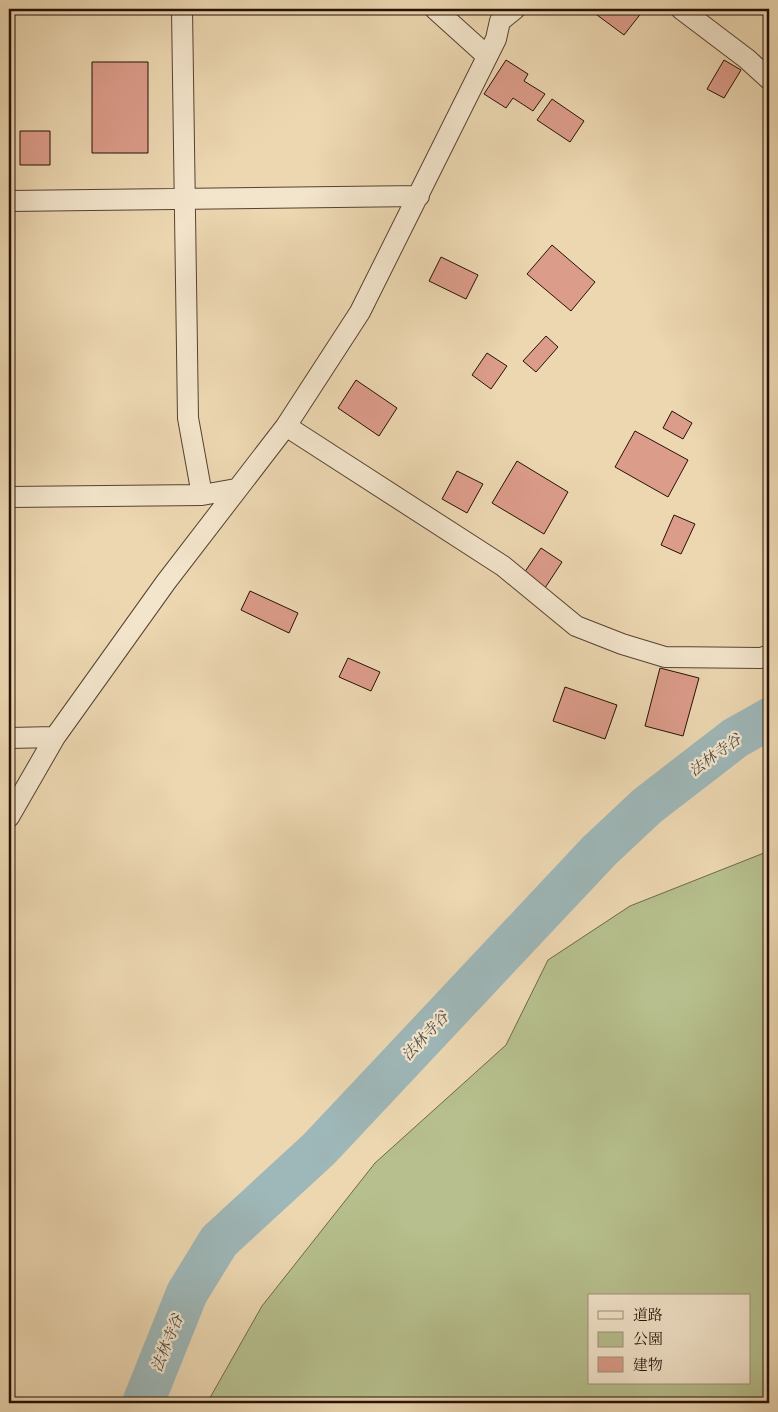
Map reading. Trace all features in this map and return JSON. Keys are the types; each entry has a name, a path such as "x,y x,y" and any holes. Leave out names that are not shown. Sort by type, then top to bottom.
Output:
{"street":[{"path":"182,9 188,418 202,495"},
{"path":"435,9 487,56"},
{"path":"9,817 55,737 236,489 286,426 360,312 496,39 500,22 515,9"},
{"path":"681,9 747,59 769,79"},
{"path":"9,201 419,196"},
{"path":"286,426 502,566 576,626 622,644 665,657 761,658 769,655"},
{"path":"9,497 202,495 236,489"},
{"path":"9,738 55,737"}],"green space":[{"path":"769,851 769,1403 207,1403 262,1306 375,1163 506,1045 548,960 630,906"}],"building":[{"path":"589,9 638,9 642,12 624,35"},
{"path":"506,60 528,74 524,81 545,94 533,111 513,98 506,108 484,94"},
{"path":"724,60 741,70 724,98 707,89"},
{"path":"92,62 148,62 148,153 92,153"},
{"path":"552,99 584,121 570,142 537,120"},
{"path":"20,131 50,131 50,165 20,165"},
{"path":"552,245 595,282 571,311 527,274"},
{"path":"441,257 478,275 466,299 429,281"},
{"path":"546,336 558,347 536,372 523,361"},
{"path":"487,353 507,366 491,389 472,375"},
{"path":"356,380 397,408 379,436 338,408"},
{"path":"672,411 692,423 683,439 663,428"},
{"path":"635,431 688,460 668,497 615,467"},
{"path":"517,461 568,492 544,534 492,503"},
{"path":"457,471 483,484 467,513 442,499"},
{"path":"674,515 695,524 681,554 661,545"},
{"path":"541,548 562,562 541,594 520,579"},
{"path":"250,591 298,613 289,633 241,610"},
{"path":"348,658 380,672 371,691 339,677"},
{"path":"660,668 699,678 683,736 645,726"},
{"path":"565,687 617,705 605,739 553,721"}],"waterway":[{"name":"法林寺谷","path":"143,1403 187,1293 219,1241 319,1149 599,851 647,806 735,738 769,719"}]}
